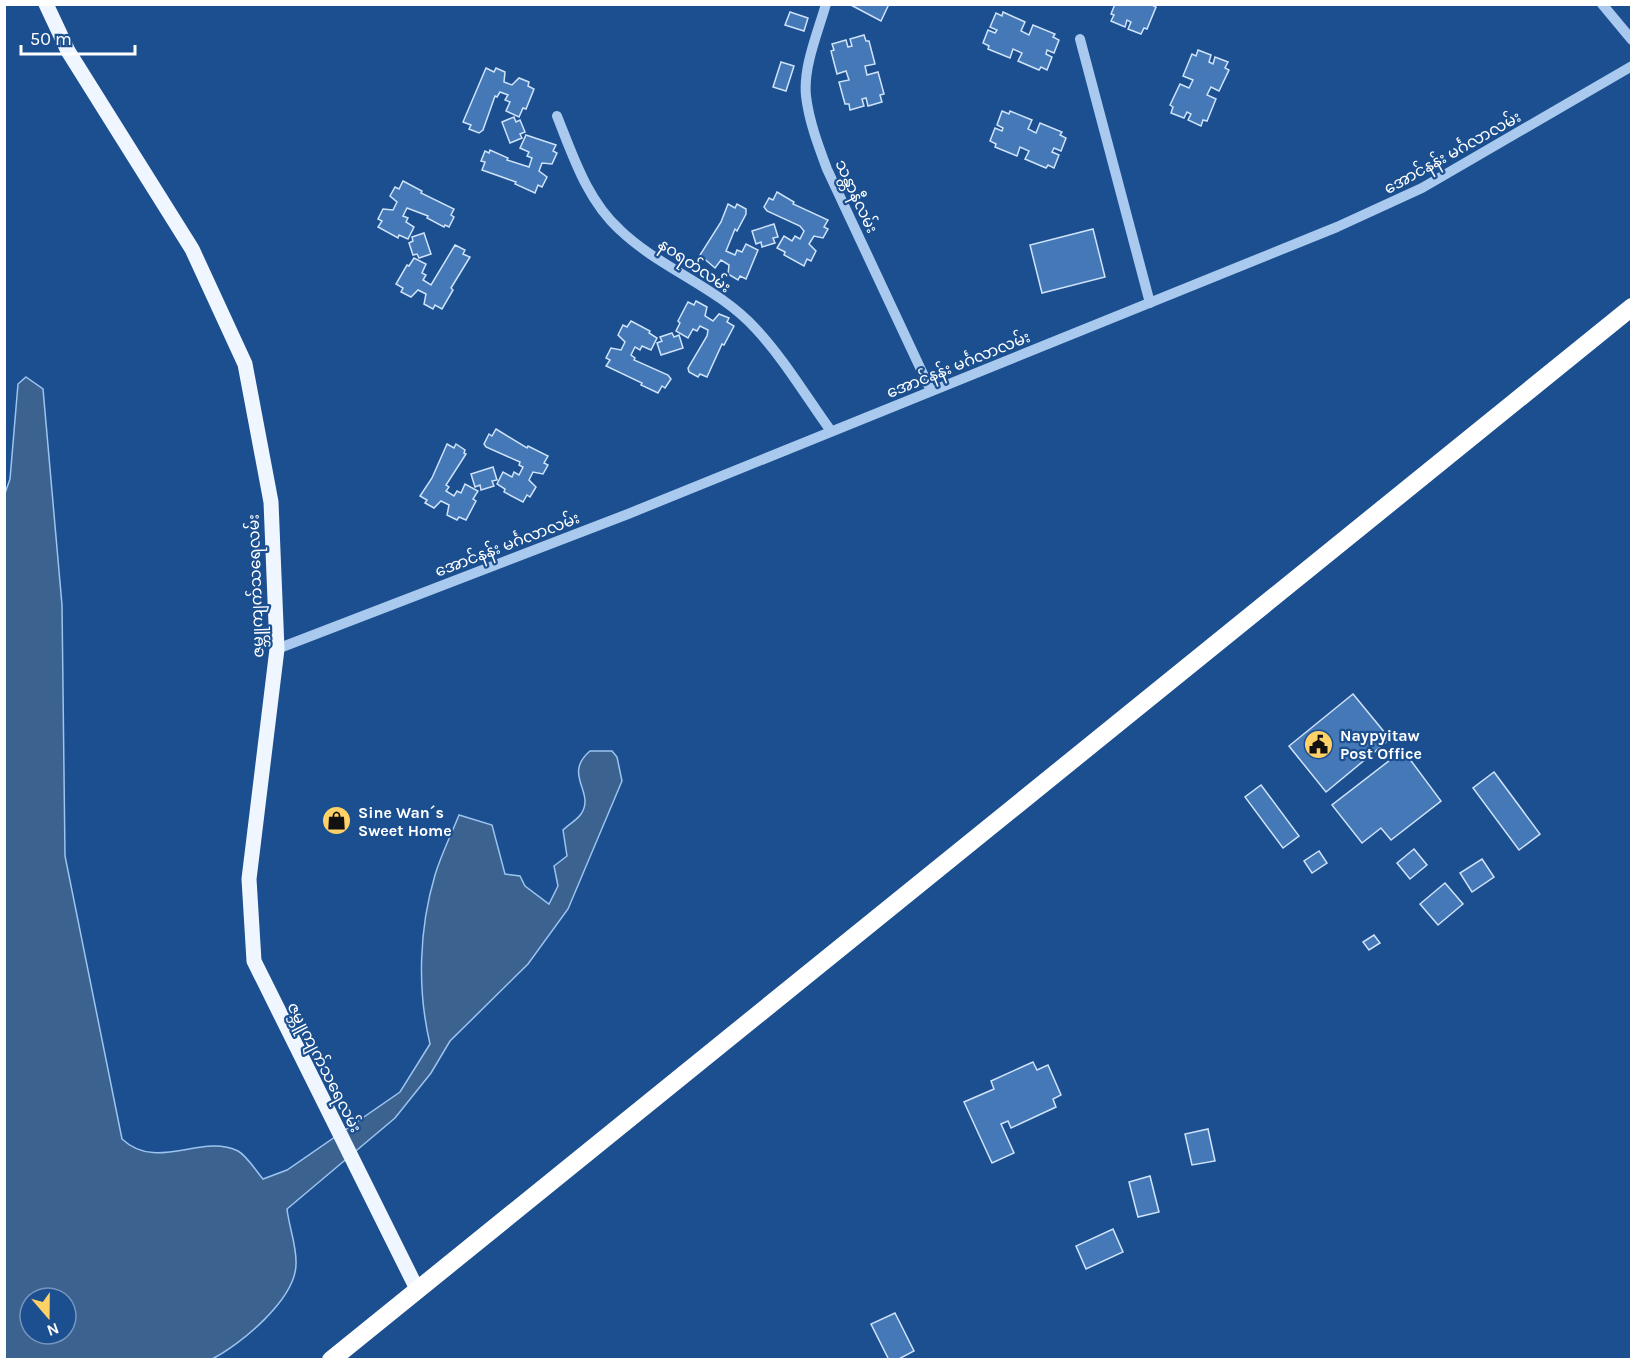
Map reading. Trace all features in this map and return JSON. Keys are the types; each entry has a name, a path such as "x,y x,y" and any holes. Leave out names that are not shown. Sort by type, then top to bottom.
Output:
{"highway":[{"path":"331,1359 1632,307"}],"main road":[{"name":"ဇမ္ဘူကျက်သရေလမ်း","path":"46,4 68,51 192,249 245,364 270,502 277,649 249,879 254,961 417,1289"}],"street":[{"name":"သန္တာနီလမ်း","path":"826,4 811,54 806,94 814,132 827,169 931,391"},
{"path":"1602,4 1632,40"},
{"path":"1080,39 1150,303"},
{"name":"အောင်နန်း မင်္ဂလာလမ်း","path":"277,649 628,514 1337,227 1422,188 1632,66"},
{"name":"နဝရတ်လမ်း","path":"557,116 596,203 620,231 715,295 756,328 831,431"}],"water":[{"path":"26,377 43,389 62,605 65,856 122,1139 136,1148 164,1153 209,1146 224,1147 241,1153 263,1179 287,1170 400,1092 430,1044 423,1002 423,938 437,868 459,815 492,825 505,874 520,876 525,886 549,904 558,886 554,866 567,856 563,830 581,814 585,806 579,776 582,760 590,751 612,751 617,757 622,781 568,909 528,964 450,1041 431,1073 395,1118 287,1209 296,1264 294,1278 287,1292 277,1306 251,1332 212,1359 5,1360 4,496 10,479 18,384"}],"building":[{"path":"849,4 889,4 881,21"},
{"path":"1115,4 1150,4 1156,7 1147,29 1144,28 1141,34 1128,29 1131,22 1127,20 1125,27 1111,21"},
{"path":"790,12 808,18 804,31 785,25"},
{"path":"1003,12 1025,22 1021,31 1029,35 1033,25 1055,34 1053,37 1059,40 1054,53 1047,50 1046,54 1052,57 1047,70 1041,67 1039,70 1018,61 1022,53 1013,49 1010,58 988,49 989,46 983,43 988,30 995,33 997,30 990,27 996,13 1002,16"},
{"path":"864,35 866,41 869,41 875,64 865,66 867,75 878,72 884,94 880,95 882,102 868,106 866,98 862,99 864,106 850,110 849,104 845,104 839,82 849,80 846,71 837,74 831,51 834,50 832,44 846,40 848,47 852,46 850,39"},
{"path":"1198,50 1211,55 1209,62 1213,64 1215,57 1228,62 1225,68 1229,70 1219,91 1211,87 1207,95 1216,99 1207,121 1203,120 1201,126 1188,120 1191,114 1187,112 1184,118 1171,113 1173,107 1170,105 1180,84 1189,88 1193,80 1183,76 1192,54 1196,56"},
{"path":"781,62 794,66 786,91 773,87"},
{"path":"486,68 494,72 496,68 505,72 504,82 512,85 519,78 529,82 528,86 534,89 526,109 523,108 519,117 506,111 510,102 505,100 508,95 500,92 497,97 495,96 483,130 479,133 469,129 471,125 463,122"},
{"path":"1002,111 1009,114 1010,111 1032,120 1028,129 1036,133 1040,123 1062,132 1060,135 1066,138 1061,151 1054,148 1052,152 1059,155 1054,168 1048,165 1046,168 1025,159 1029,151 1020,147 1017,156 995,147 996,144 990,141 995,128 1002,131 1003,128 997,125"},
{"path":"514,117 516,122 520,120 525,132 520,134 522,138 510,143 502,122"},
{"path":"526,135 556,145 553,151 557,153 552,164 542,163 539,171 547,177 542,187 538,185 535,193 515,184 516,182 482,170 485,162 481,161 485,151 489,153 490,150 508,158 507,160 529,167 532,158 527,156 529,152 520,148"},
{"path":"403,181 422,191 421,193 454,209 451,215 454,217 449,227 445,225 444,227 427,218 428,216 407,208 403,216 408,218 406,222 414,227 408,239 399,235 398,238 378,227 382,221 378,219 383,209 393,210 397,202 390,196 395,187 399,189"},
{"path":"777,192 794,202 793,204 828,220 824,227 828,229 823,238 814,236 809,244 816,251 811,261 807,259 804,266 784,255 785,252 777,248 784,236 792,241 795,236 800,239 804,231 800,226 767,211 764,207 769,198 773,200"},
{"path":"728,204 735,208 737,204 746,209 746,214 737,231 735,229 726,251 735,255 737,250 742,252 746,244 758,250 746,279 740,276 738,280 728,274 729,265 721,260 715,268 700,255 721,222"},
{"path":"774,224 778,237 773,238 775,243 762,247 761,242 756,244 752,231"},
{"path":"1093,229 1105,277 1042,293 1030,245"},
{"path":"424,233 431,254 419,258 417,254 413,255 409,243 413,241 412,237"},
{"path":"455,245 465,250 463,254 470,257 451,288 453,290 442,309 435,305 433,309 424,304 426,294 418,290 411,297 401,292 403,288 396,284 414,258 426,264 422,273 426,275 423,280 431,285"},
{"path":"696,301 707,307 705,316 713,321 719,314 729,318 727,322 734,326 724,345 722,344 707,377 700,374 698,377 689,372 688,368 707,336 708,330 700,326 697,331 693,329 688,338 676,331 680,323 678,321 688,302 694,305"},
{"path":"631,321 650,331 649,333 657,338 651,350 642,346 640,350 635,347 631,355 635,358 634,360 668,375 671,379 665,388 662,386 658,393 606,366 610,360 606,358 611,348 621,350 625,342 618,335 623,325 627,327"},
{"path":"672,333 674,337 679,335 683,348 661,355 657,343 662,341 660,337"},
{"path":"496,429 527,448 528,446 548,456 544,463 548,465 543,474 533,472 529,480 536,487 530,497 527,495 523,502 504,492 505,489 497,484 503,472 512,477 514,472 519,475 523,467 519,465 520,462 486,447 484,444 489,434 492,436"},
{"path":"447,444 454,448 456,444 465,450 466,454 446,485 449,487 446,491 454,496 457,491 461,493 465,484 478,491 473,499 476,501 466,520 459,517 457,520 447,515 449,505 441,501 434,508 425,503 427,500 420,496 432,478"},
{"path":"493,467 497,480 492,481 494,486 481,490 480,485 475,487 471,474"},
{"path":"1353,694 1390,739 1326,792 1289,746"},
{"path":"1403,750 1441,801 1391,840 1381,828 1362,843 1332,805"},
{"path":"1494,772 1540,834 1519,850 1473,788"},
{"path":"1261,785 1299,836 1283,848 1245,797"},
{"path":"1414,849 1427,865 1410,879 1397,863"},
{"path":"1319,851 1327,863 1312,873 1304,861"},
{"path":"1482,859 1494,877 1472,892 1460,873"},
{"path":"1445,883 1463,904 1438,925 1420,904"},
{"path":"1374,935 1380,943 1369,950 1363,942"},
{"path":"1033,1062 1037,1070 1048,1065 1061,1095 1053,1099 1056,1107 1011,1128 1008,1121 1001,1124 1014,1153 992,1163 964,1102 994,1089 991,1081"},
{"path":"1208,1129 1215,1161 1192,1165 1185,1134"},
{"path":"1150,1176 1159,1212 1138,1217 1129,1182"},
{"path":"1113,1229 1123,1252 1086,1269 1076,1246"},
{"path":"895,1313 914,1351 897,1360 889,1360 871,1324"}],"place":[{"name":"Naypyitaw Post Office","path":"1319,744"},
{"name":"Sine Wan´s Sweet Home","path":"337,821"}]}
